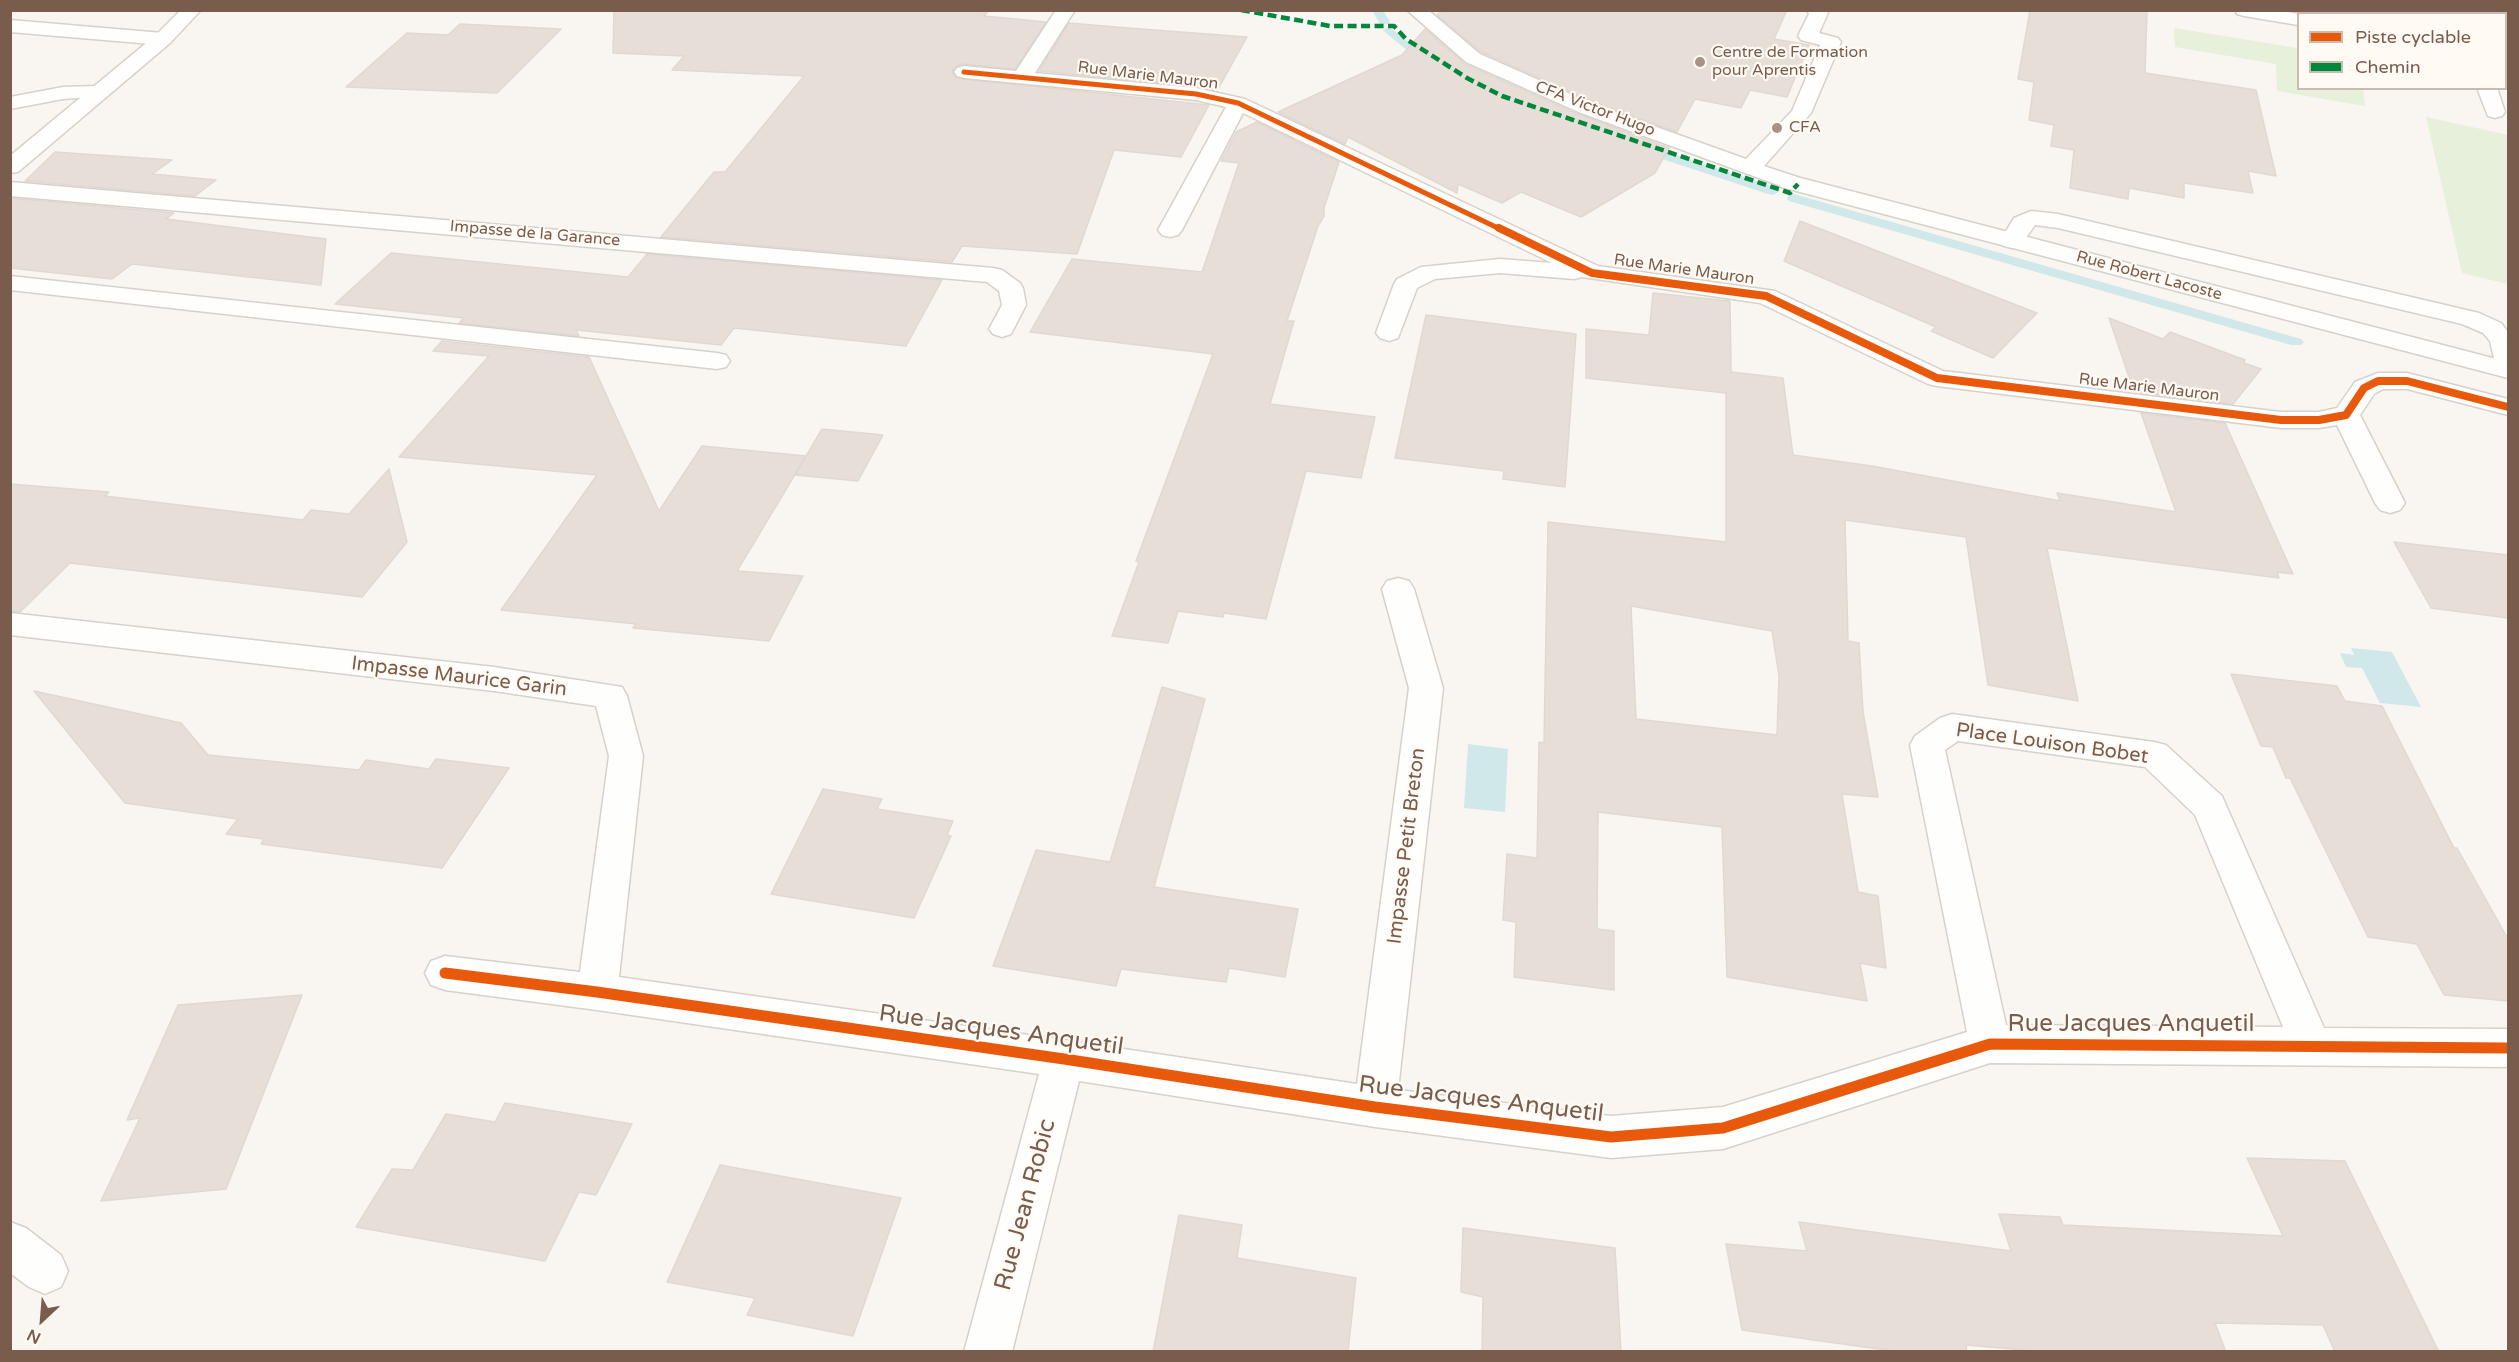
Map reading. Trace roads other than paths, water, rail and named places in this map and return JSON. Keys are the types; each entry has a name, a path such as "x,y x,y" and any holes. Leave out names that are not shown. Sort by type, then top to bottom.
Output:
{"street":[{"path":"10,167 163,39 192,10"},
{"path":"1022,77 1066,10"},
{"name":"CFA Victor Hugo","path":"1416,10 1473,58 1588,109 1789,182"},
{"path":"1751,167 1801,113 1831,42 1808,36 1819,13 1816,10"},
{"path":"2244,10 2297,20"},
{"path":"10,26 163,39"},
{"name":"Rue Marie Mauron","path":"964,72 1196,94 1238,103 1592,273 1766,296 1937,378 2281,420 2319,420 2346,415"},
{"path":"2488,90 2495,112"},
{"path":"10,103 63,93 98,92"},
{"path":"1170,230 1238,103"},
{"name":"Rue Robert Lacoste","path":"1789,182 2508,370"},
{"name":"Impasse de la Garance","path":"10,189 993,275 1011,288 1014,305 1002,329"},
{"path":"2012,241 2022,223 2031,218 2058,221 2470,318 2492,328 2502,340 2508,363"},
{"path":"1389,333 1406,284 1430,272 1500,266 1592,273"},
{"path":"10,283 717,361"},
{"path":"2390,503 2346,415 2364,388 2378,381 2407,381 2508,407"},
{"name":"Impasse Petit Breton","path":"1375,1107 1426,688 1398,589"},
{"name":"Impasse Maurice Garin","path":"10,624 494,680 610,696 626,756 597,992"},
{"name":"Place Louison Bobet","path":"1990,1044 1927,745 1952,727 2154,755 2209,806 2311,1045"},
{"name":"Rue Jacques Anquetil","path":"445,973 597,992 1064,1059 1375,1107 1611,1137 1723,1128 1990,1044 2508,1048"},
{"name":"Rue Jean Robic","path":"988,1352 1064,1059"},
{"path":"10,1244 45,1271"}],"water":[{"path":"2351,648 2392,652 2421,707 2380,703 2362,668 2346,667 2340,653 2354,655"},
{"path":"1468,744 1508,749 1505,812 1464,808"}],"waterway":[{"path":"1377,10 1384,22"},
{"path":"1389,30 1429,63"},
{"path":"1642,148 1773,191"},
{"path":"1794,198 2296,342"}],"place":[{"name":"Centre de Formation pour Aprentis","path":"1700,62"},
{"name":"CFA","path":"1777,128"}]}
